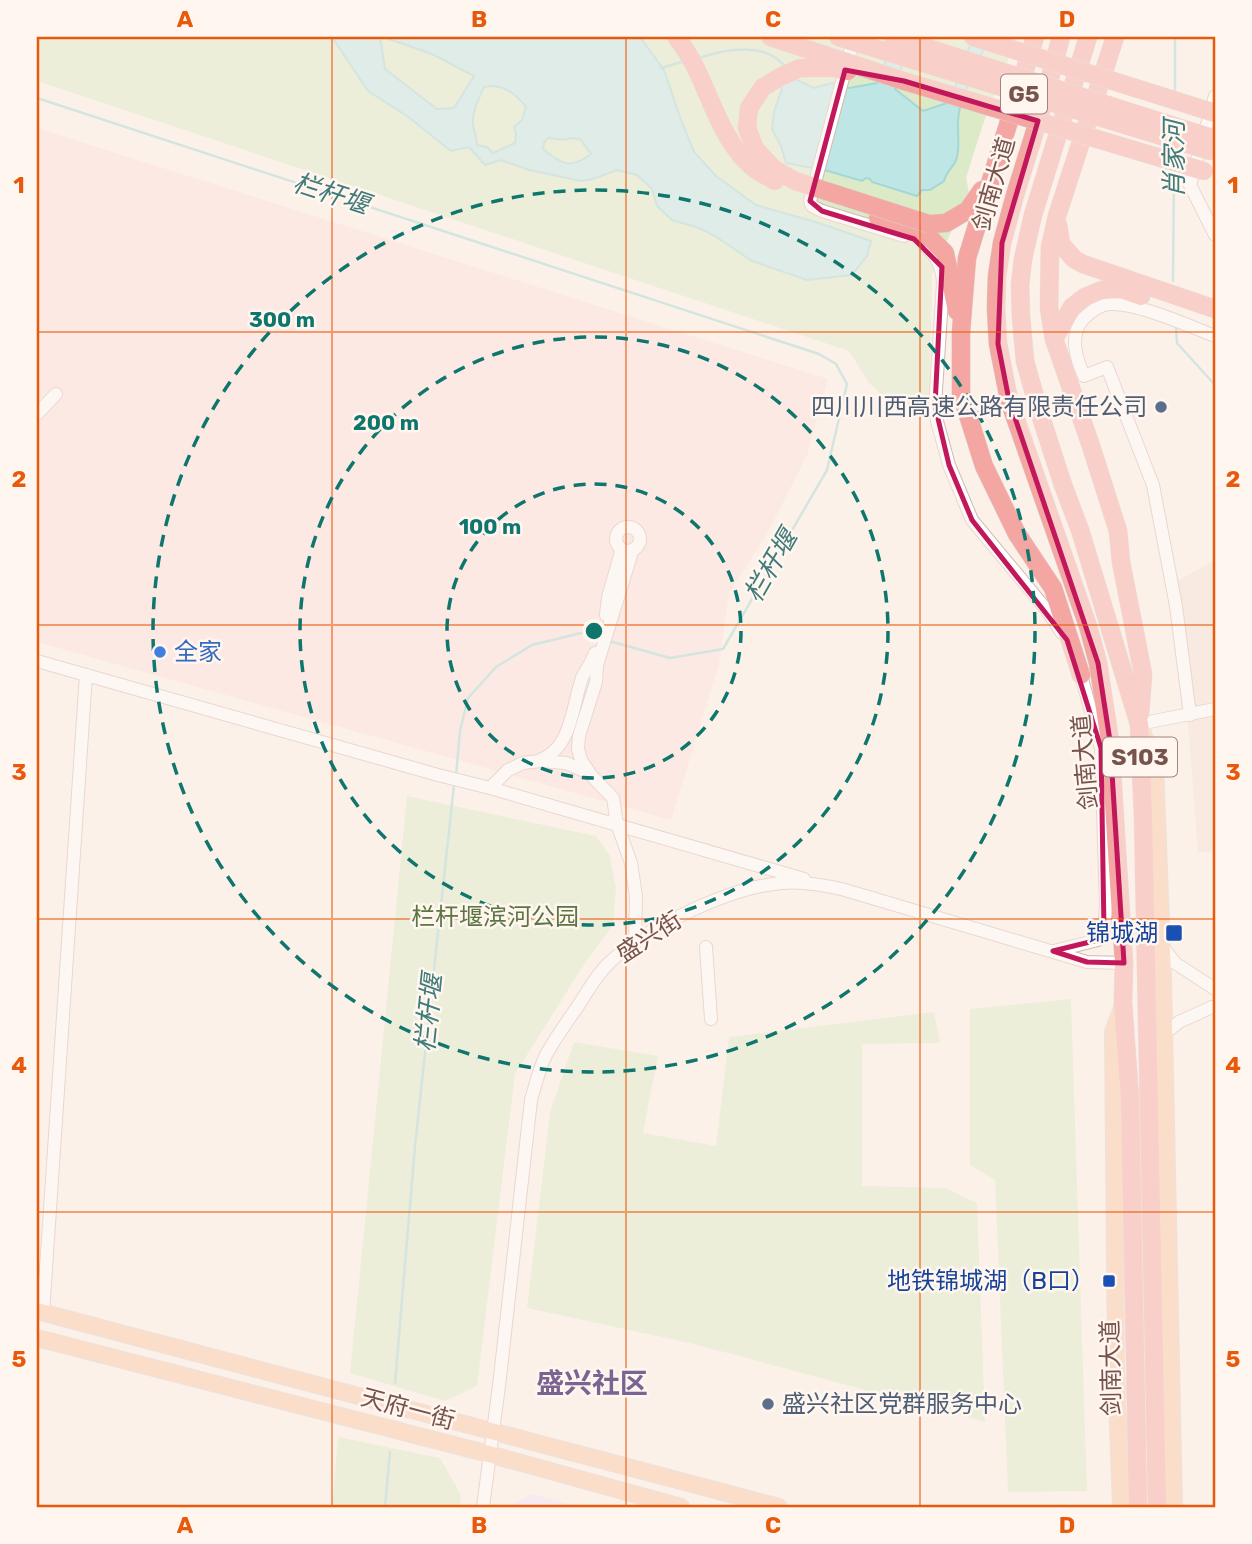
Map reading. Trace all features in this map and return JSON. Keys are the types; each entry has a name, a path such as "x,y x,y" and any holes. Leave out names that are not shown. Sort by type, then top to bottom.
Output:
{"highway":[{"path":"676,37 692,59 736,149 755,169 784,186 931,239 945,253 961,332"},
{"path":"770,37 904,81 1211,174"},
{"name":"G5","path":"838,37 1213,148"},
{"name":"G5","path":"893,37 1213,148"},
{"path":"972,37 1215,113"},
{"path":"1035,37 967,258 961,332 961,393 984,466 1017,534 1052,588 1082,676"},
{"name":"剑南大道","path":"1061,37 1002,243 997,276 998,344 1009,400 1077,591 1098,663 1110,741 1124,962 1123,1003 1156,1507"},
{"name":"剑南大道","path":"1088,37 1033,215 1023,259 1020,285 1021,317 1026,361 1039,411 1080,530 1139,724 1146,936 1156,1507"},
{"path":"1115,37 1057,216 1050,247 1049,308 1054,339 1118,531 1143,674 1139,724"},
{"path":"904,81 834,68 800,68 763,87 749,108 747,128 755,149 765,162 795,181 929,224 946,223 968,210 992,175"},
{"path":"1057,216 1060,244 1074,259 1215,309"},
{"path":"1054,339 1072,307 1085,297 1102,290 1121,289 1215,318"}],"main road":[{"path":"1139,724 1155,764 1164,1032 1156,1507"},
{"path":"1121,1507 1116,1371 1113,1032 1123,1003"},
{"name":"天府一街","path":"40,1312 779,1507"},
{"name":"天府一街","path":"37,1338 489,1454 681,1507"}],"street":[{"path":"854,37 810,201 812,206 822,211 914,239 935,255 942,267 935,406 949,465 972,520 1046,609 1067,640 1082,676 1101,748 1106,906 1104,930 1098,940 1053,951"},
{"path":"1215,96 1190,185 1215,235"},
{"path":"1191,715 1176,606 1153,485 1107,367 1084,376 1074,345 1081,322 1091,311 1109,303 1134,307 1215,336"},
{"path":"37,414 56,394"},
{"path":"628,549 620,595 610,611 597,657 596,682 579,736 578,749 589,773 613,798 617,824 634,880 635,943"},
{"path":"540,761 553,754 564,739 583,675 597,657"},
{"path":"37,660 825,885"},
{"path":"40,1312 86,674"},
{"path":"1139,724 1215,709"},
{"path":"490,788 508,770 523,763 566,763 589,773"},
{"name":"盛兴街","path":"483,1507 531,1101 545,1056 598,975 620,953 656,928 700,907 731,895 781,883 825,885 1087,962 1124,962"},
{"path":"1162,946 1175,963 1215,989"},
{"path":"706,947 711,1019"},
{"path":"1164,1032 1179,1022 1215,1007"}],"highlighted area":[{"path":"845,70 904,81 1038,121 1002,243 998,344 1009,400 1098,663 1110,741 1124,963 1087,962 1053,951 1098,940 1104,930 1101,748 1067,640 972,520 949,465 935,406 942,267 914,239 822,211 810,201"}],"shaded area":[{"path":"37,128 828,379 807,455 767,534 729,593 719,664 671,820 37,642"},
{"path":"1215,560 1215,851 1198,853 1177,581"},
{"path":"532,1494 579,1507 511,1507"}],"green space":[{"path":"37,37 1017,37 983,124 966,178 969,192 932,275 929,415 884,397 870,384 849,351 37,81"},
{"name":"栏杆堰滨河公园","path":"407,796 596,836 610,856 616,888 613,925 587,960 515,1074 477,1386 445,1401 350,1373"},
{"path":"1071,999 1087,1491 1008,1492 995,1180 970,1165 970,1009"},
{"path":"934,1012 940,1043 862,1044 862,1186 945,1188 977,1203 985,1422 694,1344 527,1308 550,1112 574,1042 658,1056 643,1133 716,1146 729,1037"},
{"path":"338,1437 440,1458 461,1495 460,1507 332,1507"}],"water":[{"path":"332,37 380,37 385,69 437,109 454,108 474,76 432,54 383,37 640,37 664,70 694,152 716,176 756,205 871,241 867,256 852,275 807,280 752,261 715,236 672,220 657,206 652,189 637,175 617,170 581,181 529,170 501,160 485,165 469,147 451,151 407,116 368,91","holes":["493,86 512,93 526,107 522,120 514,127 515,143 493,153 487,147 477,145 473,122 475,108 484,87","548,138 580,139 591,154 577,162 566,163 543,149"]},
{"path":"895,37 910,37 895,89 923,111 950,102 973,37 989,37 963,99 958,120 957,157 944,181 930,190 922,190 917,196 872,182 870,179 862,181 786,163 772,129 774,112 782,89 780,77 788,66 797,80 814,88 832,83 849,88 877,83"}],"waterway":[{"name":"肖家河","path":"1175,37 1175,93"},
{"path":"699,58 733,50 757,51 778,59 786,68"},
{"path":"661,68 685,61"},
{"name":"栏杆堰","path":"37,98 819,354 836,364 847,384 827,470 723,649 670,658 609,641"},
{"name":"肖家河","path":"1173,281 1174,170"},
{"name":"肖家河","path":"1176,327 1177,343 1215,385"},
{"name":"栏杆堰","path":"456,775 460,731 468,698 496,667 532,645 581,633 599,638"},
{"name":"栏杆堰","path":"395,1383 415,1146 454,785"},
{"path":"385,1507 390,1452"}],"place":[{"name":"四川川西高速公路有限责任公司","path":"1161,407"},
{"name":"全家","path":"160,652"},
{"name":"锦城湖","path":"1174,933"},
{"name":"地铁锦城湖（B口）","path":"1109,1281"},
{"name":"盛兴社区党群服务中心","path":"768,1404"}],"district":[{"name":"盛兴社区","path":"592,1383"}]}
